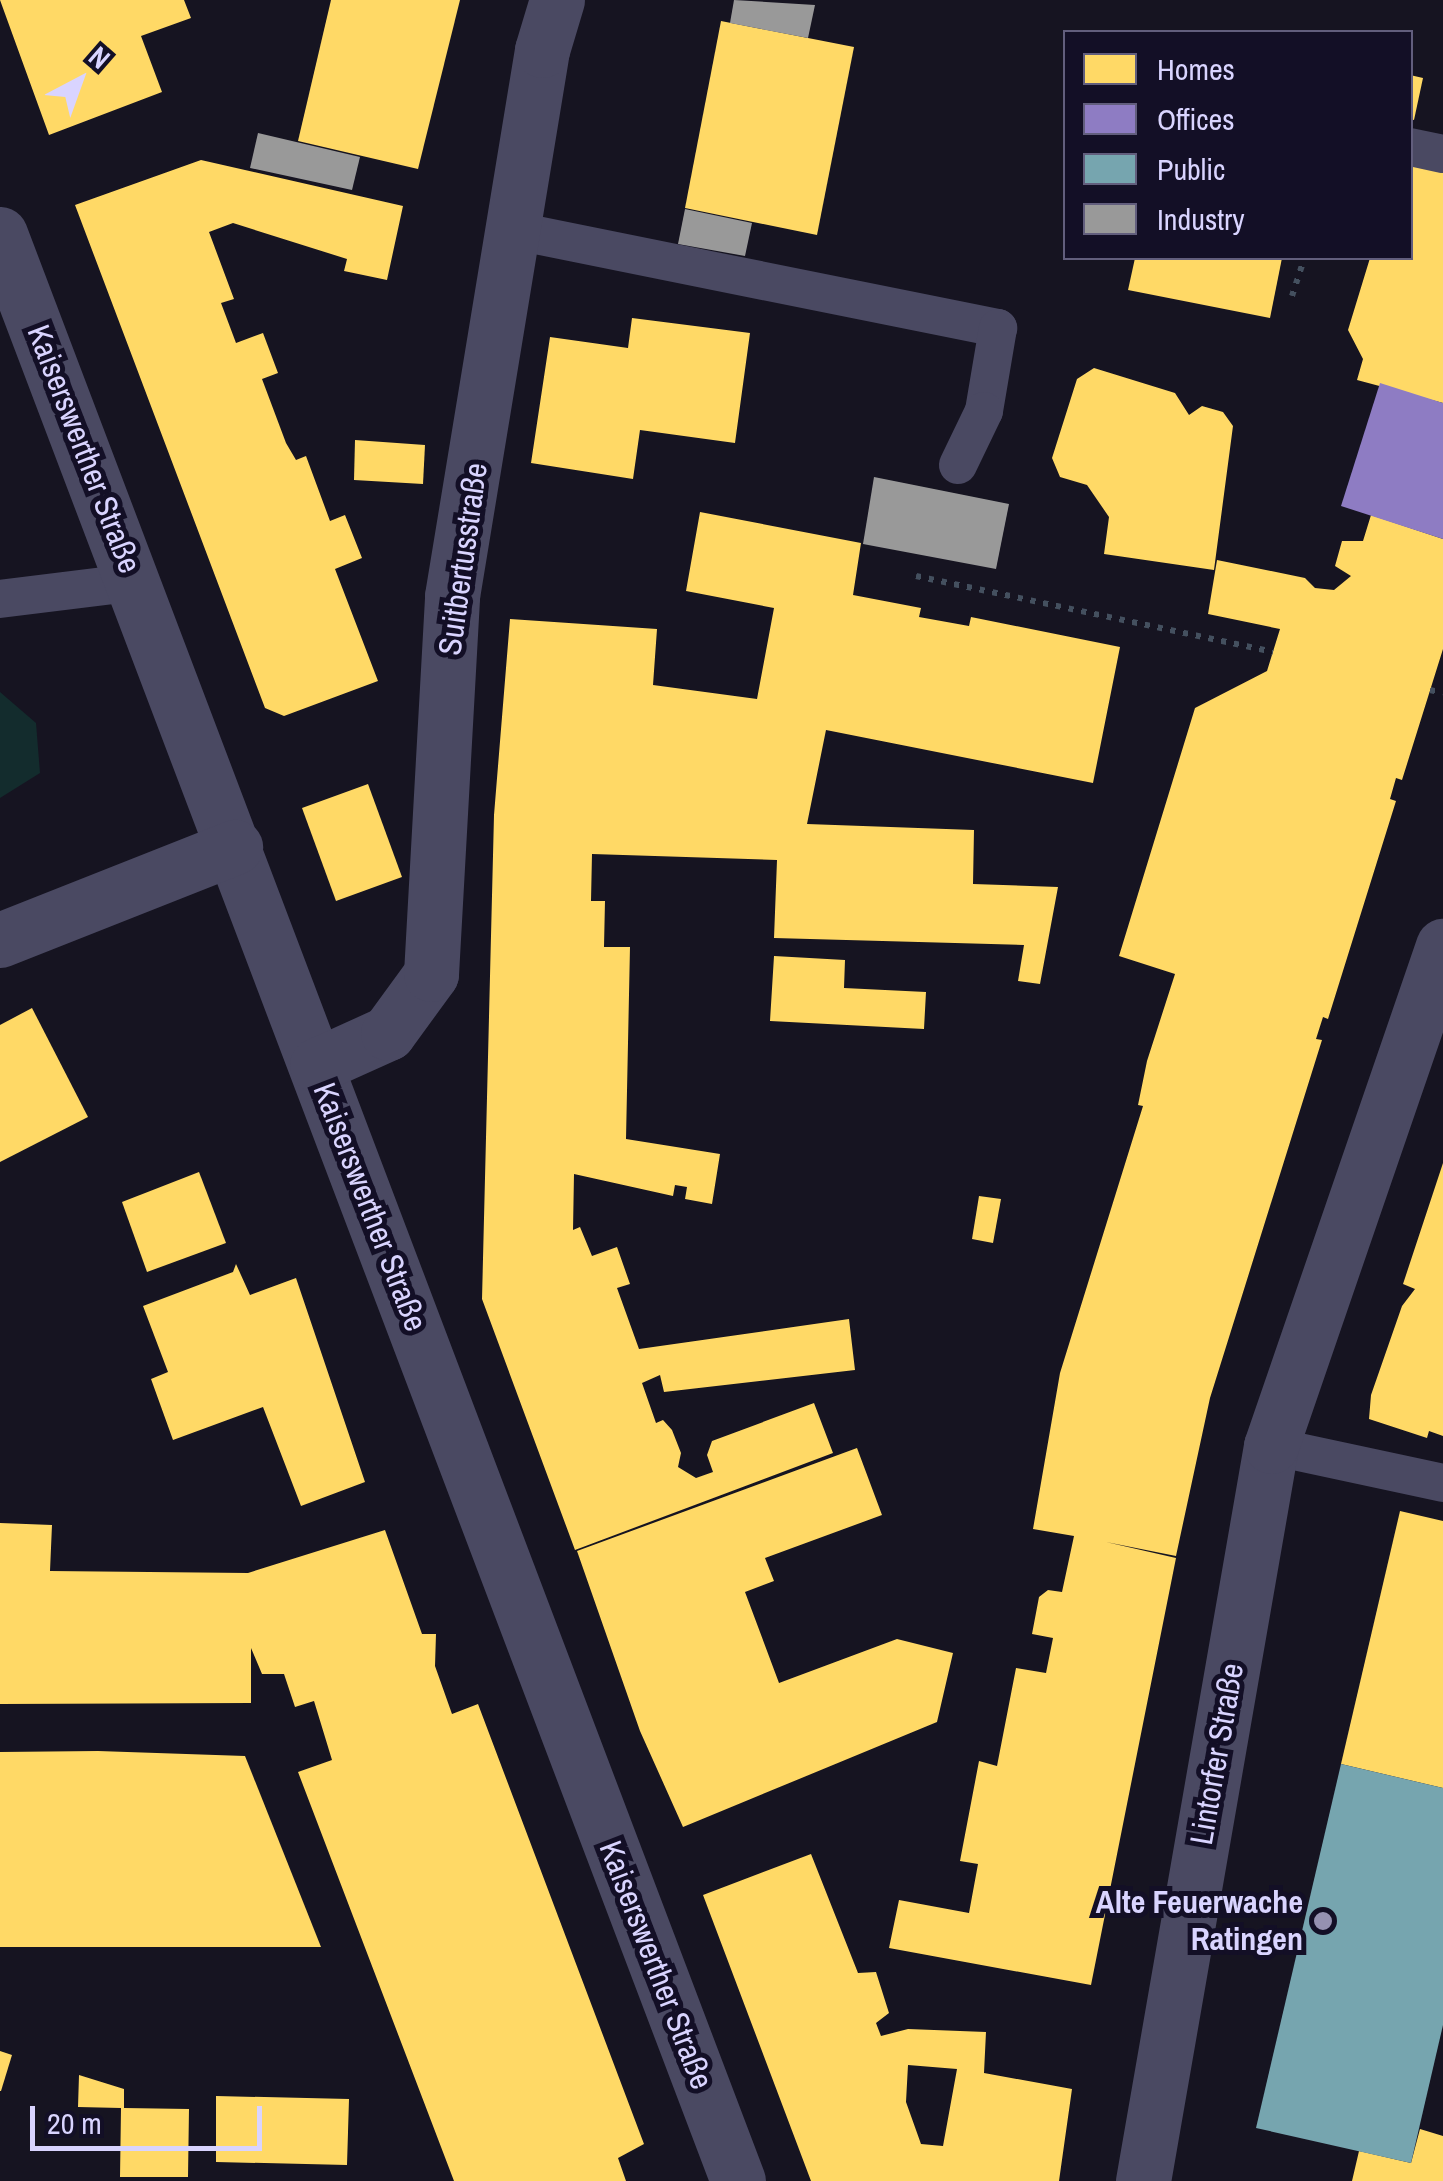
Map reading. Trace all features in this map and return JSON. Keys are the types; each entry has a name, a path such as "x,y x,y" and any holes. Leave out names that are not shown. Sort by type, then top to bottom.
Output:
{"street":[{"name":"Suitbertusstraße","path":"317,1065 388,1033 431,974 452,596 516,231 542,50 557,0"},
{"name":"Kaiserswerther Straße","path":"0,234 136,582 738,2181"},
{"path":"0,940 235,847"},
{"name":"Lintorfer Straße","path":"1143,2181 1271,1446 1443,946"}],"lane":[{"path":"1413,148 1443,154"},
{"path":"516,231 998,328 984,410 958,465"},
{"path":"0,599 136,582"},
{"path":"1271,1446 1443,1483"}],"path":[{"path":"1292,296 1303,260"},
{"path":"916,576 1273,652"},
{"path":"1430,690 1443,693"}],"green space":[{"path":"0,692 36,723 40,773 0,798"}],"building: Homes":[{"path":"0,0 184,0 191,18 141,36 162,92 49,135"},
{"path":"331,0 460,0 418,169 298,141"},
{"path":"721,21 854,47 817,235 685,208"},
{"path":"1413,76 1423,78 1413,120"},
{"path":"201,160 403,206 387,280 344,271 347,259 233,223 209,232 234,299 221,303 236,343 263,333 278,373 262,379 286,443 296,460 306,456 330,521 345,515 362,558 335,569 378,681 284,716 265,708 75,205"},
{"path":"1413,165 1443,173 1443,403 1357,380 1363,359 1348,330 1369,260 1413,260"},
{"path":"1135,260 1282,260 1270,318 1128,290"},
{"path":"632,318 750,333 735,443 640,430 633,479 531,463 550,337 628,348"},
{"path":"1094,368 1175,393 1189,415 1202,406 1223,412 1233,426 1214,570 1104,554 1109,517 1087,485 1060,477 1052,458 1077,379"},
{"path":"355,440 425,445 423,484 354,480"},
{"path":"700,512 861,543 853,595 921,608 919,617 969,626 971,617 1120,647 1093,783 826,730 807,824 974,830 973,884 1058,887 1040,984 1018,981 1024,945 774,938 777,860 592,854 591,901 605,901 604,947 630,947 626,1139 720,1154 712,1204 685,1199 687,1187 675,1185 673,1196 574,1174 573,1230 580,1227 592,1256 617,1247 630,1284 617,1288 639,1349 849,1319 855,1370 664,1392 660,1375 642,1383 656,1423 663,1420 672,1430 681,1453 678,1467 696,1478 713,1472 707,1455 712,1441 814,1403 833,1453 575,1550 482,1299 494,815 510,619 657,629 653,685 757,699 774,608 686,591"},
{"path":"1371,515 1443,539 1443,649 1402,780 1396,778 1390,799 1396,801 1328,1019 1323,1017 1316,1039 1322,1040 1210,1398 1176,1556 1106,1542 1176,1558 1091,1985 889,1948 899,1900 969,1913 978,1864 960,1861 979,1761 997,1766 1016,1668 1046,1673 1053,1638 1032,1634 1039,1597 1048,1590 1062,1592 1074,1536 1033,1529 1060,1373 1143,1106 1138,1105 1147,1061 1175,974 1119,956 1195,708 1267,671 1280,629 1208,614 1217,560 1305,578 1315,588 1334,590 1351,576 1335,566 1342,541 1363,541"},
{"path":"368,784 402,877 336,901 302,808"},
{"path":"774,956 845,960 844,988 926,992 924,1029 770,1021"},
{"path":"32,1008 88,1117 0,1162 0,1025"},
{"path":"1443,1163 1443,1436 1429,1431 1427,1438 1369,1419 1371,1395 1402,1306 1415,1289 1403,1284"},
{"path":"199,1172 226,1243 147,1272 122,1202"},
{"path":"979,1196 1001,1199 993,1243 972,1239"},
{"path":"236,1264 250,1295 296,1278 365,1482 301,1506 263,1407 173,1440 151,1379 168,1372 143,1306 233,1272"},
{"path":"857,1448 882,1515 765,1558 774,1581 745,1592 779,1683 897,1639 953,1653 937,1722 683,1827 640,1731 577,1551"},
{"path":"1400,1511 1443,1521 1443,1788 1341,1764"},
{"path":"0,1523 52,1525 50,1571 248,1573 385,1530 422,1634 436,1634 435,1666 452,1714 478,1704 644,2144 618,2158 626,2181 454,2181 298,1772 332,1760 314,1701 295,1707 284,1674 262,1674 251,1648 251,1703 0,1704"},
{"path":"0,1752 245,1756 321,1947 0,1947"},
{"path":"811,1854 858,1973 876,1972 889,2013 876,2023 881,2036 908,2029 986,2032 984,2073 1072,2089 1059,2181 811,2181 703,1895","holes":["908,2065 957,2069 943,2146 921,2144 906,2102"]},
{"path":"0,2051 12,2055 1,2091 0,2091"},
{"path":"79,2075 124,2089 124,2108 189,2109 188,2177 120,2177 121,2108 78,2107"},
{"path":"216,2096 349,2099 347,2165 216,2162"},
{"path":"1420,2129 1443,2136 1443,2181 1352,2181 1359,2151 1411,2163"}],"building: Offices":[{"path":"1380,383 1443,403 1443,539 1341,506"}],"building: Public":[{"path":"1341,1764 1443,1788 1443,2025 1411,2163 1256,2128"}],"building: Industry":[{"path":"734,0 815,5 808,38 730,23"},
{"path":"258,133 360,157 352,190 250,168"},
{"path":"685,209 752,223 745,256 678,244"},
{"path":"874,477 1009,504 996,569 863,544"}],"place":[{"name":"Alte Feuerwache Ratingen","path":"1323,1921"}]}
